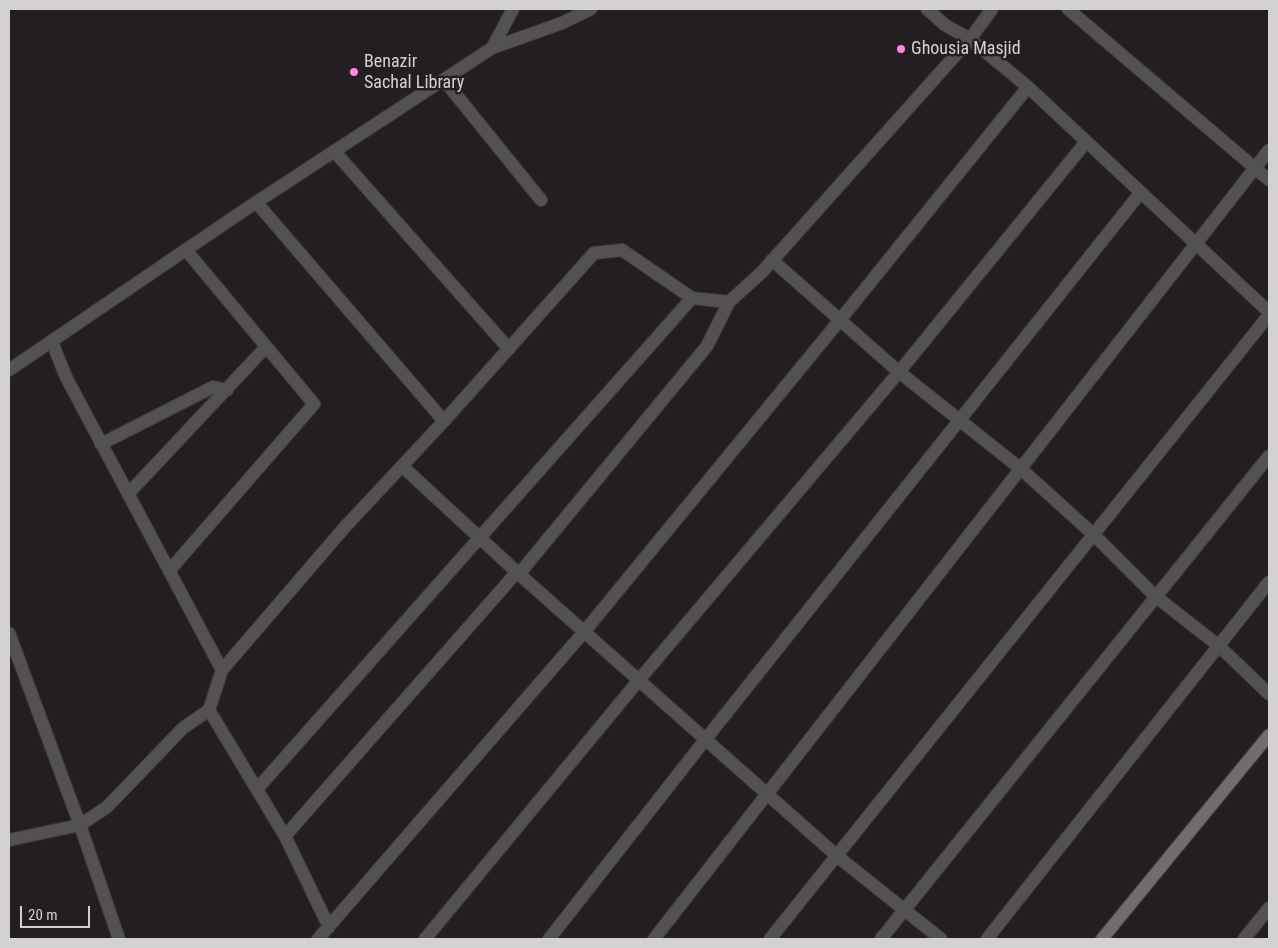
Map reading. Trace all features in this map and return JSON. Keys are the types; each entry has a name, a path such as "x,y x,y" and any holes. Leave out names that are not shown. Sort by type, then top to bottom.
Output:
{"street":[{"path":"492,48 514,9"},
{"path":"9,370 256,202 492,48 562,23 591,9"},
{"path":"770,939 1094,535 1269,313 1028,88 970,39 945,25 927,9"},
{"path":"286,836 518,573 706,346 730,302 762,272 970,39 992,9"},
{"path":"1068,9 1269,180"},
{"path":"444,80 541,200"},
{"path":"318,939 584,632 1028,88"},
{"path":"425,939 639,680 899,372 1086,142"},
{"path":"654,939 1269,150"},
{"path":"334,151 509,349"},
{"path":"549,939 958,420 1141,192"},
{"path":"256,202 444,421"},
{"path":"169,571 314,404 186,250"},
{"path":"9,840 80,825 107,807 183,728 209,710 222,670 344,528 444,421 594,253 622,250 692,298 730,302"},
{"path":"772,260 899,372 1021,469 1094,535 1155,596 1219,646 1269,694"},
{"path":"257,789 692,298"},
{"path":"52,342 66,377 222,670"},
{"path":"128,494 266,347"},
{"path":"101,444 213,387 227,390"},
{"path":"881,939 1269,456"},
{"path":"402,466 518,573 705,740 838,856 941,939"},
{"path":"987,939 1269,582"},
{"path":"9,633 80,825 118,939"},
{"path":"209,710 286,836 328,927"},
{"path":"1102,939 1269,735"},
{"path":"1249,937 1269,908"}],"place":[{"name":"Ghousia Masjid","path":"901,49"},
{"name":"Benazir Sachal Library","path":"354,72"}]}
